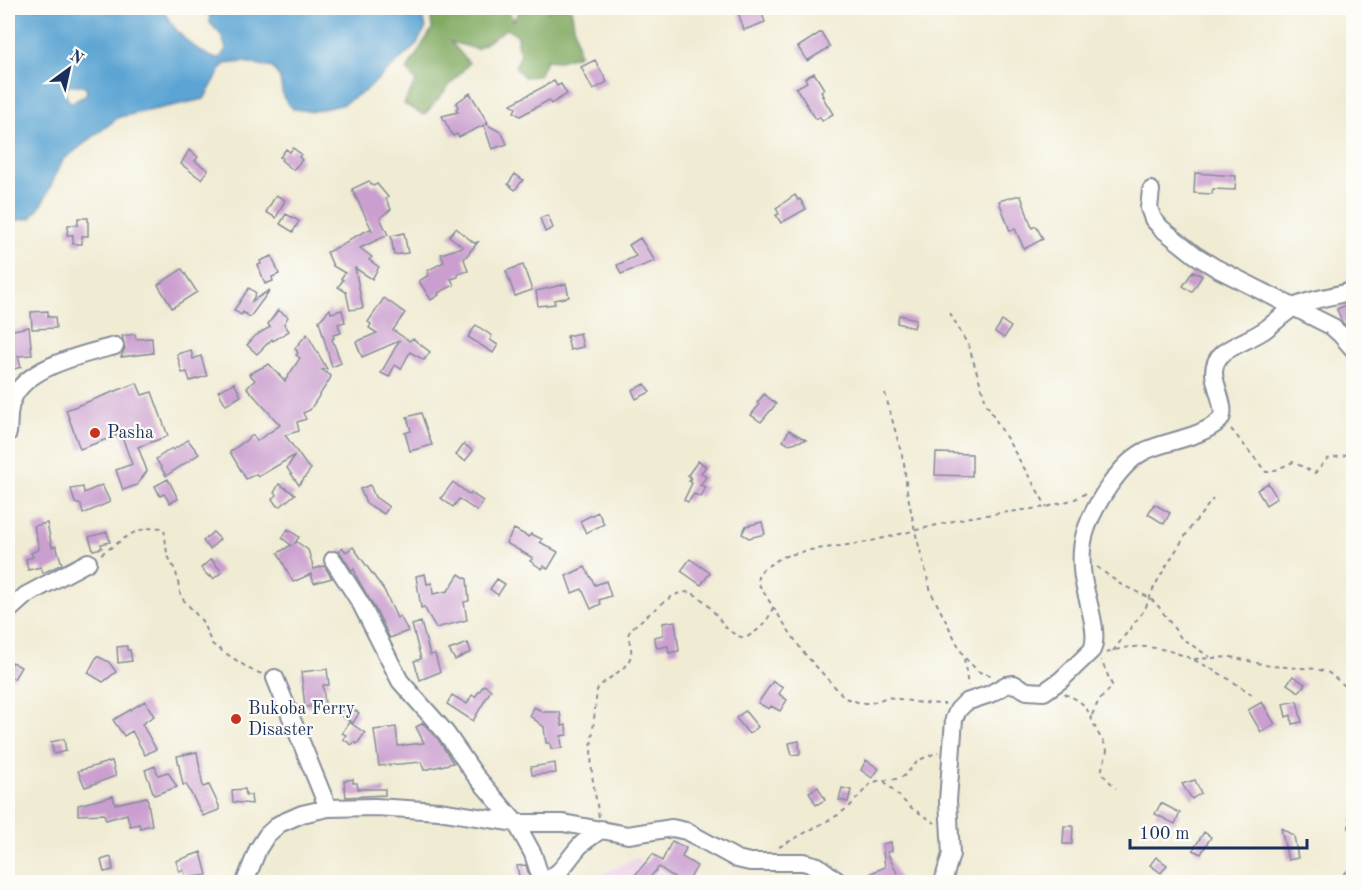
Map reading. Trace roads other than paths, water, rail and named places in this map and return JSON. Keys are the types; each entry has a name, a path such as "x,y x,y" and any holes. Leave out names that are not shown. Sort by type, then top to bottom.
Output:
{"street":[{"path":"1151,190 1149,208 1153,219 1161,228 1216,268 1331,326 1353,350"},
{"path":"943,882 951,854 948,801 954,719 959,702 990,694 1010,684 1027,691 1044,692 1077,666 1095,644 1095,633 1083,575 1082,553 1085,533 1105,494 1131,460 1148,449 1177,441 1213,425 1222,417 1223,412 1214,375 1218,359 1232,347 1272,325 1295,307 1353,290"},
{"path":"8,433 12,401 25,382 44,369 80,355 115,346"},
{"path":"333,560 361,604 400,681 446,733 476,775 516,823 533,854 542,882 559,873 583,842 601,829"},
{"path":"8,611 26,595 88,562"},
{"path":"275,678 328,808"},
{"path":"245,882 258,849 267,835 279,824 302,814 328,808 375,807 439,811 516,823 563,823 628,835 672,828 686,831 737,859 750,862 803,862 818,866 839,882"}],"water":[{"path":"8,8 163,8 172,24 185,39 216,59 221,57 226,49 222,36 210,23 209,11 203,8 417,8 426,27 416,45 365,91 341,105 313,111 293,109 283,97 280,78 273,68 244,62 224,64 204,99 119,117 63,160 42,204 31,218 11,221 8,224","holes":["69,85 85,87 87,91 85,96 73,102 68,101 65,91"]}],"place":[{"name":"Pasha","path":"95,433"},
{"name":"Bukoba Ferry Disaster","path":"236,719"}]}
